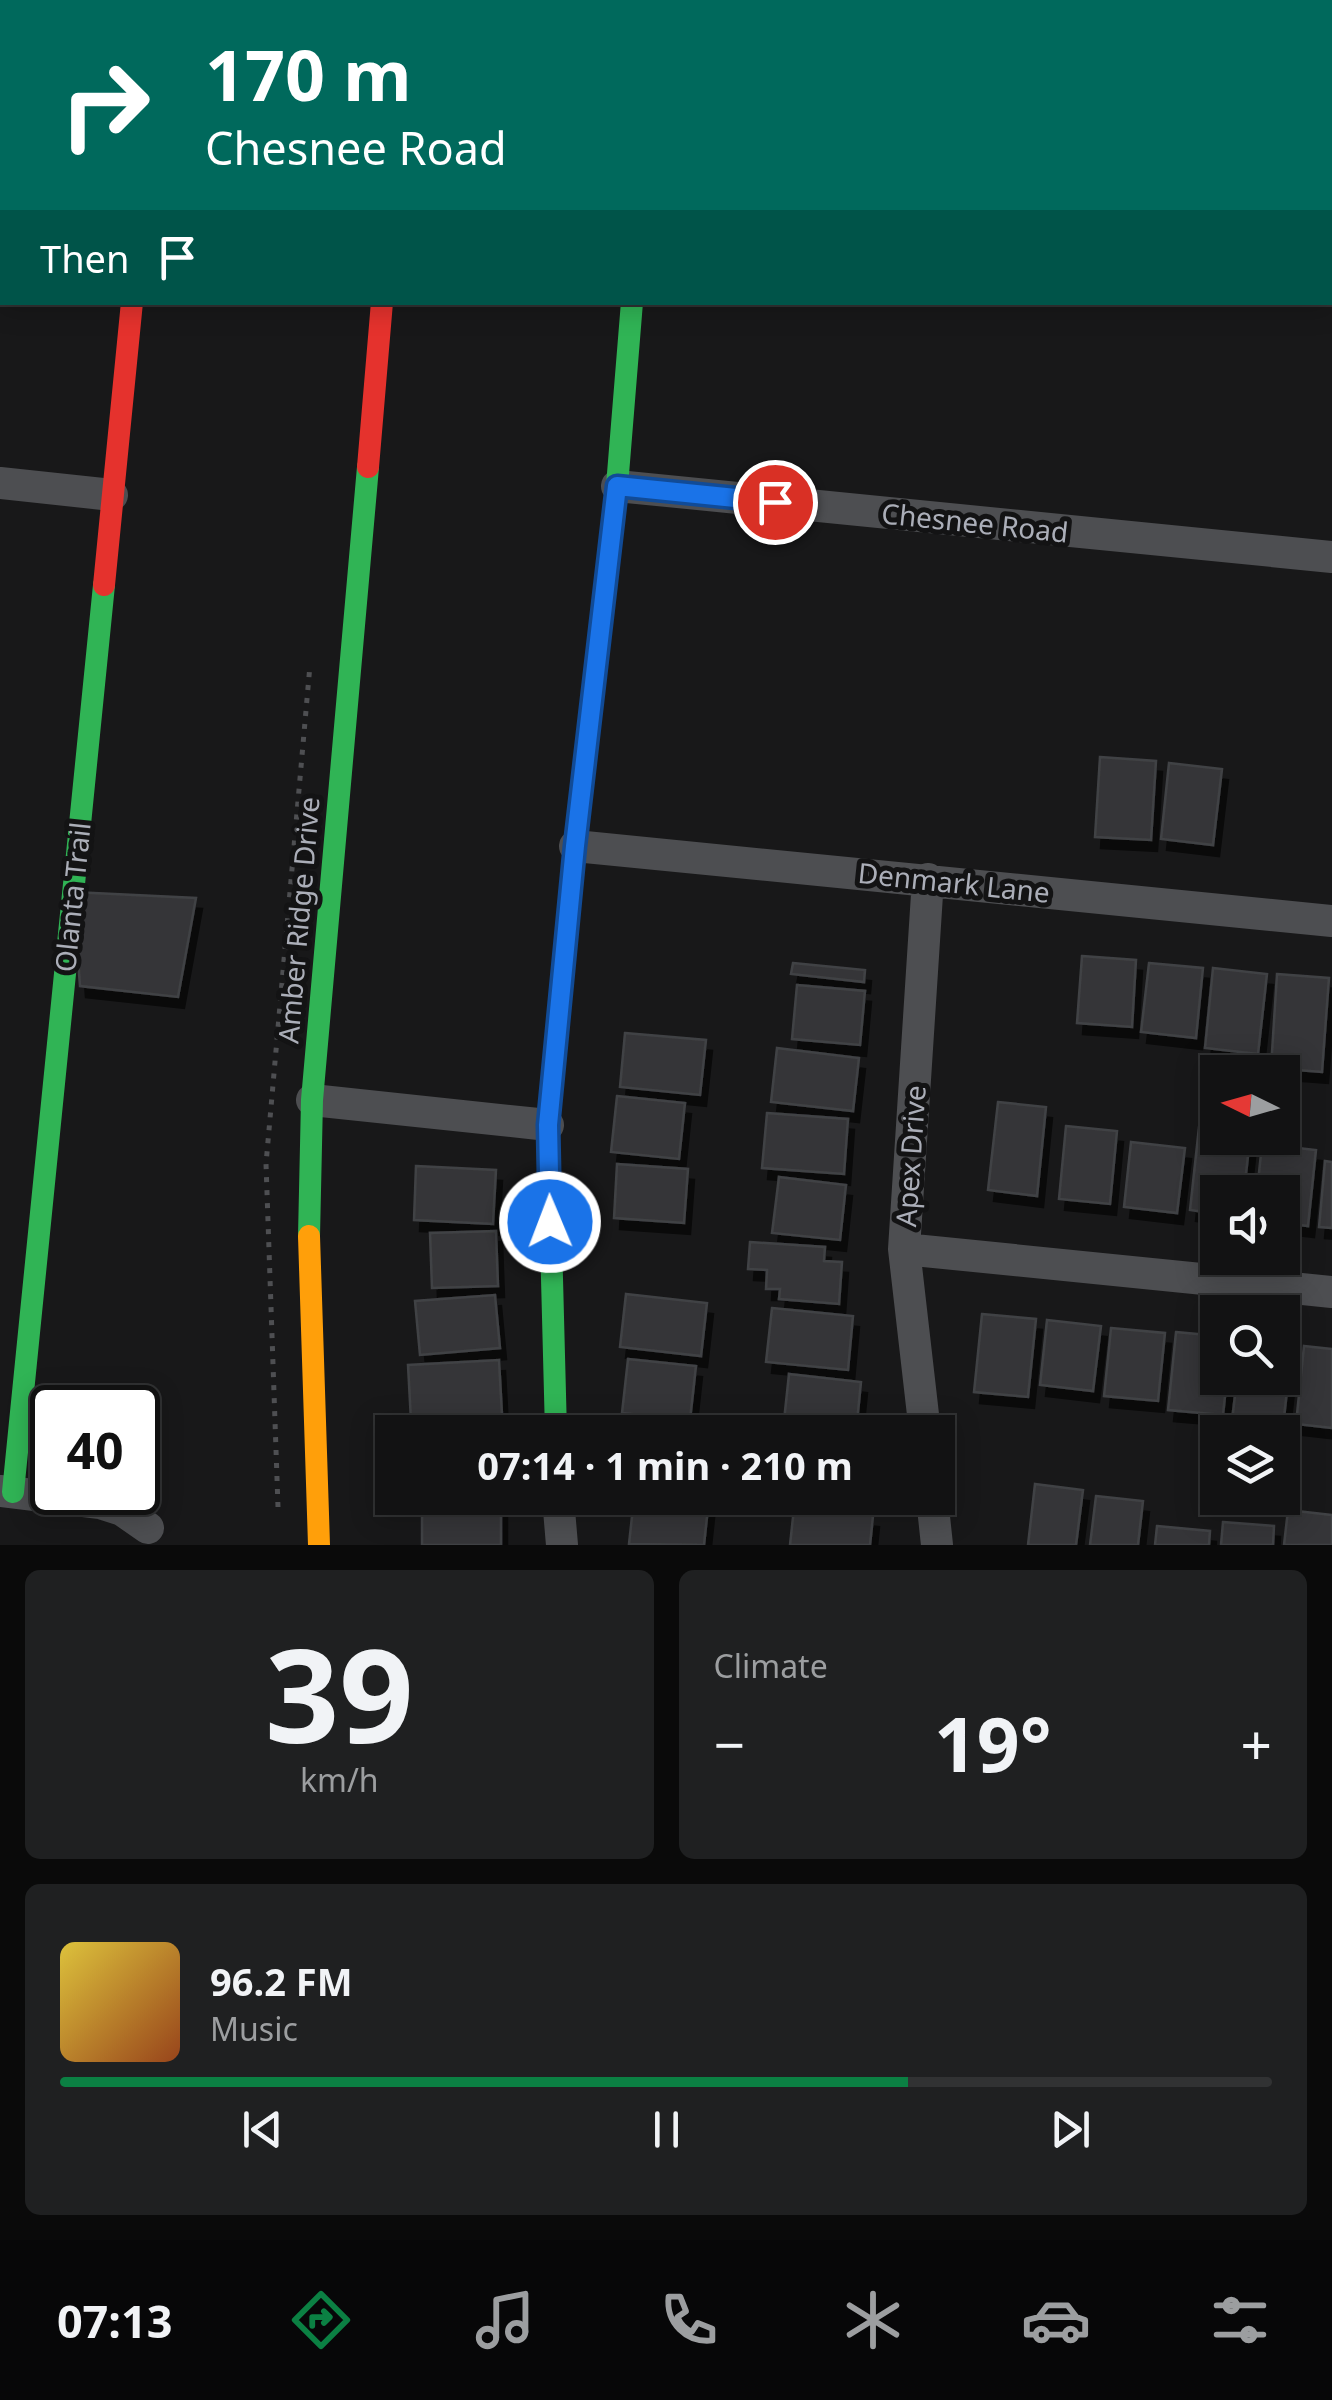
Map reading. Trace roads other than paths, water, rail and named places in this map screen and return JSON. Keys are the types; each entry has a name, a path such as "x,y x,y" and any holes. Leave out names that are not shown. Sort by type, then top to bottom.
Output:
{"street":[{"name":"Olanta Trail","path":"6,1492 132,305"},
{"name":"Amber Ridge Drive","path":"320,1545 309,1298 312,1100 382,305"},
{"path":"556,1415 548,1125 575,846 617,486 624,305"},
{"path":"0,483 112,495"},
{"name":"Chesnee Road","path":"617,486 1332,557"},
{"name":"Denmark Lane","path":"575,846 1332,921"},
{"name":"Apex Drive","path":"922,1415 904,1249 928,879"},
{"path":"312,1100 548,1125"},
{"path":"904,1249 1332,1292"},
{"path":"6,1492 100,1503 122,1510 148,1528"},
{"path":"559,1515 562,1545"},
{"path":"934,1515 937,1545"}]}
